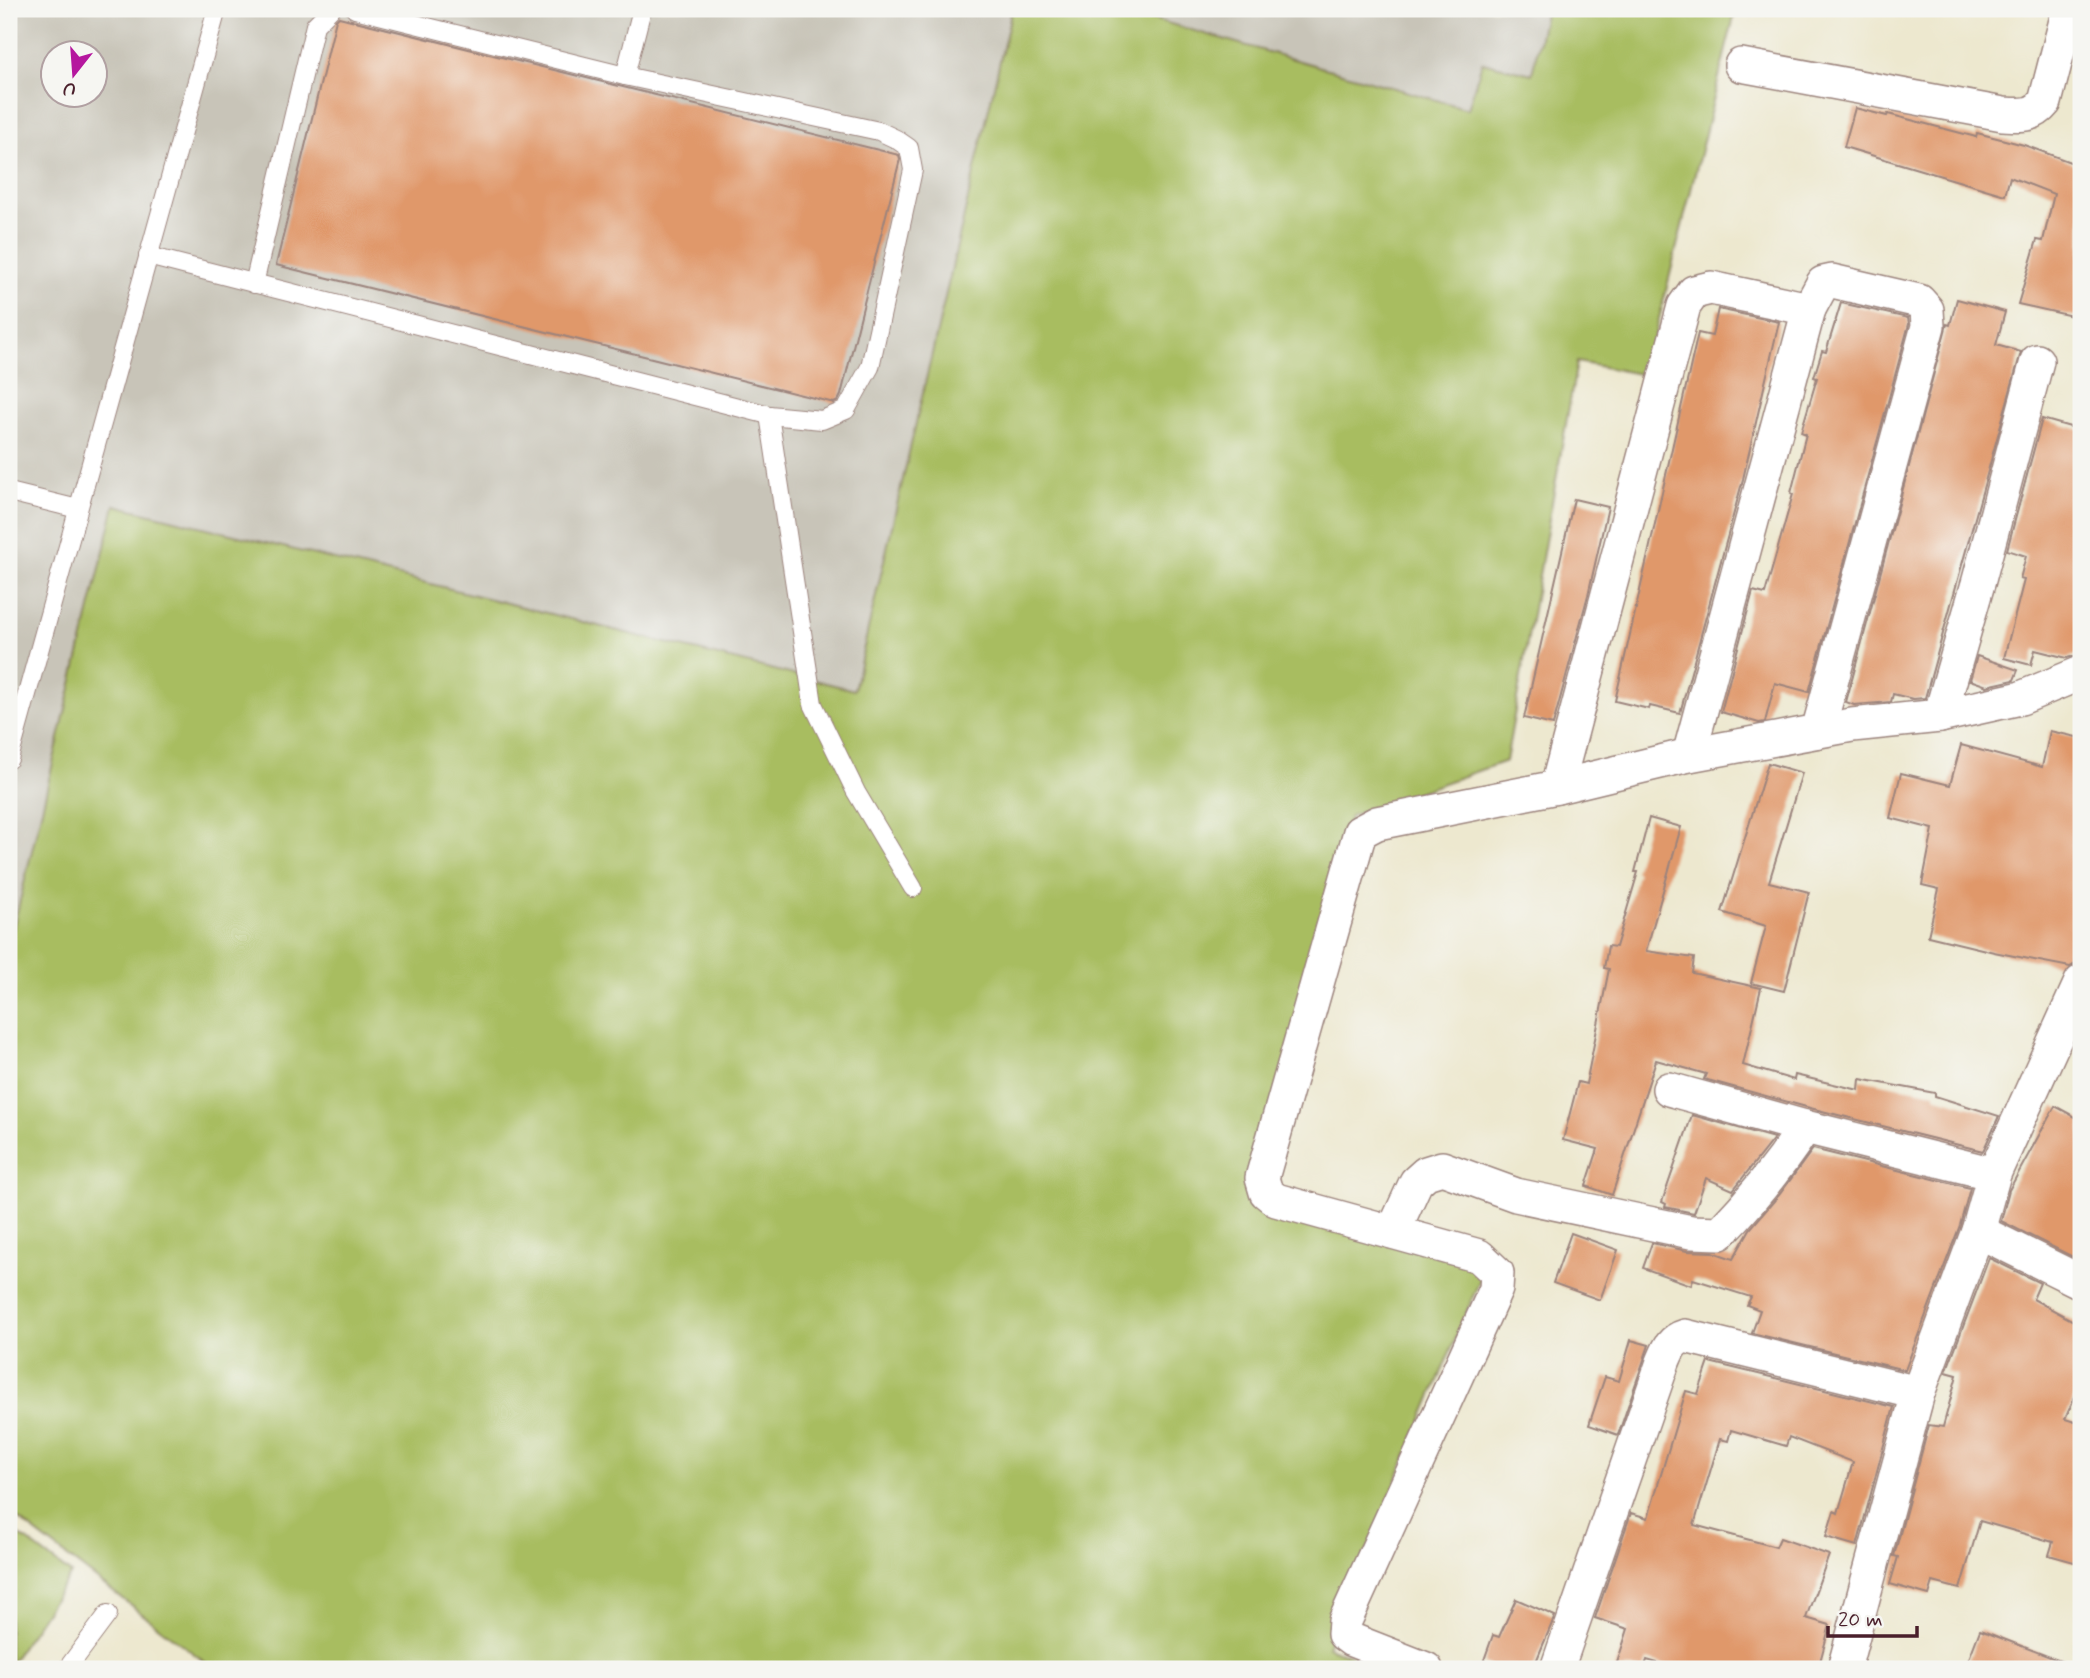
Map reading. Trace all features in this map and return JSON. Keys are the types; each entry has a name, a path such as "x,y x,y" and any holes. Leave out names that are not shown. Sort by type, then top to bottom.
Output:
{"street":[{"path":"1741,65 2026,116 2038,111 2045,102 2071,24"},
{"path":"1689,755 1809,309 1823,283 1832,281 1919,301 1927,310 1928,326 1818,731"},
{"path":"1558,787 1684,306 1694,292 1711,288 1809,309"},
{"path":"1940,716 2037,361"},
{"path":"1426,1669 1352,1640 1344,1634 1345,1621 1496,1289 1497,1273 1479,1256 1276,1200 1266,1192 1262,1178 1360,832 1377,823 1558,787 1689,755 1852,725 1940,716 2021,698 2081,673"},
{"path":"1844,1669 1918,1393 1979,1231 1994,1174 2073,1023 2081,982"},
{"path":"1670,1089 1805,1127 1994,1174"},
{"path":"1393,1232 1416,1182 1426,1173 1442,1168 1516,1195 1691,1232 1720,1233 1745,1208 1805,1127"},
{"path":"1979,1231 2081,1282"},
{"path":"1557,1669 1663,1362 1671,1345 1678,1338 1685,1336 1918,1393"}],"lane":[{"path":"9,759 217,9"},
{"path":"254,284 315,25 331,9"},
{"path":"148,256 769,415 822,420 846,410 870,367 913,170 909,148 879,131 625,76 355,9"},
{"path":"625,76 642,9"},
{"path":"769,415 813,704 856,792 913,888"},
{"path":"9,492 78,509"},
{"path":"67,1669 107,1614"}],"shaded area":[{"path":"9,9 1012,9 855,690 116,506 9,946"},
{"path":"1118,9 1546,9 1532,75 1468,109"}],"green space":[{"path":"1012,9 1118,9 1468,109 1482,62 1532,74 1546,9 1736,9 1645,375 1577,362 1506,761 1350,816 1261,1207 1485,1268 1327,1647 1389,1669 214,1669 9,1512 9,946 115,505 854,690"},
{"path":"9,1527 71,1574 9,1666"}],"building":[{"path":"339,17 899,155 838,401 834,403 276,265 336,20"},
{"path":"1855,108 1976,137 1977,133 1997,138 2081,166 2081,318 2018,304 2037,240 2043,241 2054,194 2010,177 2005,195 1844,147"},
{"path":"1957,299 2005,312 1996,345 2021,352 1925,698 1913,699 1893,694 1891,702 1854,705 1846,702 1947,324 1950,325"},
{"path":"1841,303 1908,318 1909,324 1809,692 1775,683 1765,722 1759,723 1721,712 1753,591 1765,594 1793,494 1791,493 1806,434 1801,432 1817,378 1814,377 1822,351 1826,352"},
{"path":"1718,309 1779,322 1743,479 1680,713 1650,706 1649,709 1615,701 1698,333 1712,336"},
{"path":"2042,419 2081,430 2081,654 2067,658 2035,650 2031,665 2004,658 2024,580 2020,579 2026,556 2007,550"},
{"path":"1574,499 1608,507 1588,595 1553,725 1524,718"},
{"path":"1977,656 2018,670 2014,680 1987,686 1970,680"},
{"path":"2050,731 2081,738 2081,929 2075,964 2070,967 1928,936 1939,889 1922,885 1933,829 1890,818 1901,773 1950,785 1961,745 2042,767"},
{"path":"1768,763 1802,773 1769,882 1809,892 1784,991 1751,983 1766,926 1722,912"},
{"path":"1649,818 1681,827 1646,951 1694,958 1692,973 1761,988 1743,1065 1794,1080 1795,1075 1859,1090 1860,1079 1935,1093 1935,1096 1999,1116 1983,1151 1704,1079 1706,1074 1656,1060 1612,1195 1586,1186 1598,1149 1563,1140 1578,1082 1586,1084 1609,969 1604,968 1608,946 1616,947 1638,872 1635,872"},
{"path":"2055,1106 2081,1120 2081,1261 2001,1221 2009,1190"},
{"path":"1692,1115 1774,1138 1733,1190 1706,1178 1694,1213 1665,1207 1666,1204 1662,1202"},
{"path":"1813,1149 1970,1188 1960,1225 1905,1370 1752,1333 1760,1310 1747,1305 1751,1297 1693,1279 1691,1285 1643,1268 1652,1243 1687,1251 1713,1252 1733,1259 1750,1229"},
{"path":"1571,1233 1618,1250 1600,1300 1553,1283"},
{"path":"1989,1258 2040,1283 2033,1299 2081,1325 2081,1383 2065,1419 2081,1424 2081,1564 2049,1555 2053,1542 1980,1521 1960,1589 1933,1582 1929,1595 1890,1584 1898,1557 1894,1556 1929,1425 1943,1427 1957,1375 1946,1372"},
{"path":"1631,1340 1649,1345 1618,1435 1589,1425 1605,1377 1619,1381"},
{"path":"1709,1362 1894,1407 1857,1546 1826,1537 1834,1511 1838,1513 1853,1462 1789,1437 1786,1446 1731,1430 1728,1441 1720,1439 1694,1525 1776,1547 1780,1538 1829,1555 1806,1618 1830,1625 1818,1669 1678,1669 1647,1660 1644,1669 1615,1669 1628,1629 1595,1618 1631,1513 1648,1518 1686,1391 1698,1394"},
{"path":"1516,1599 1555,1616 1533,1669 1499,1669 1483,1663 1493,1635 1499,1637"},
{"path":"1980,1630 2076,1667 2076,1669 1965,1669"}]}
